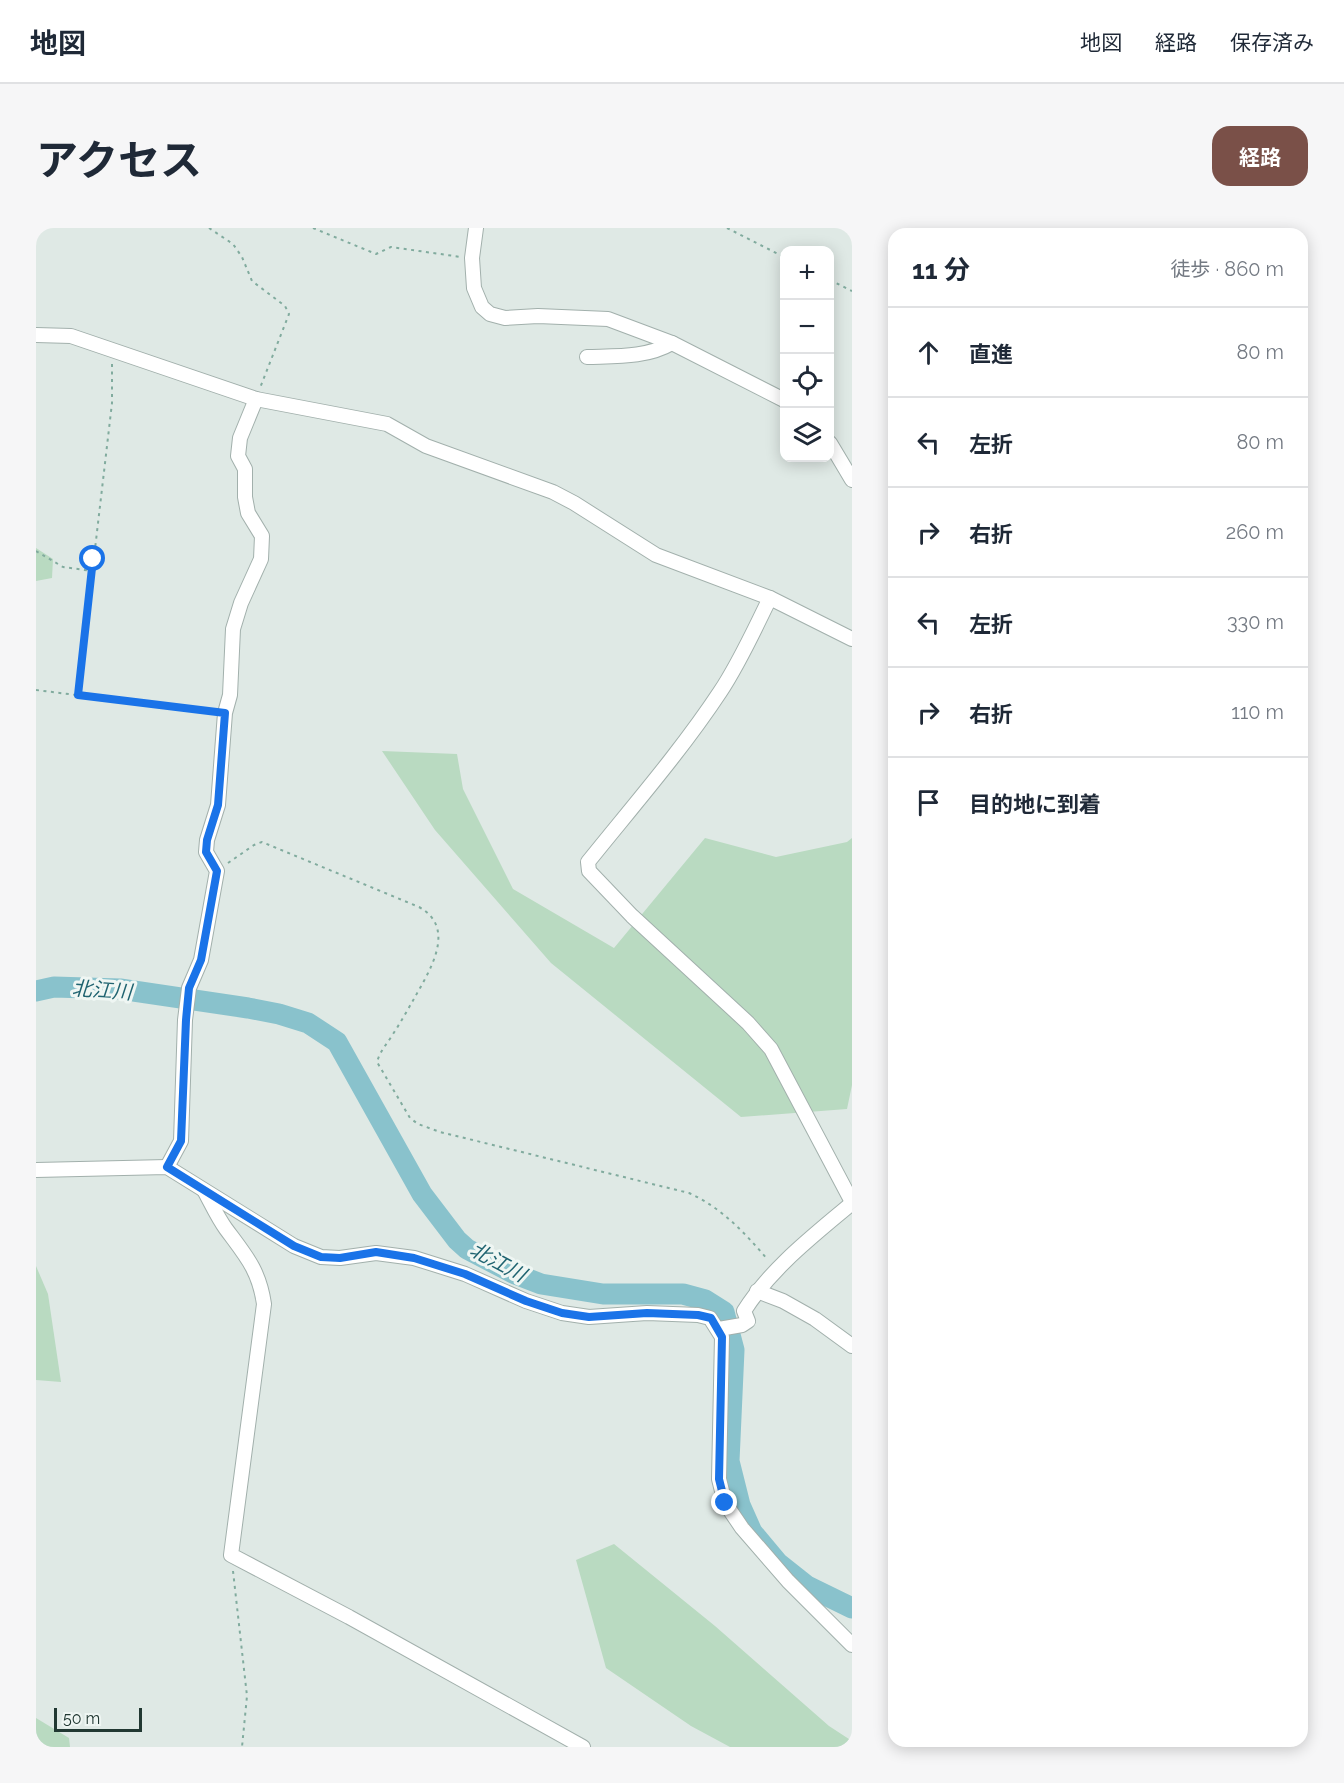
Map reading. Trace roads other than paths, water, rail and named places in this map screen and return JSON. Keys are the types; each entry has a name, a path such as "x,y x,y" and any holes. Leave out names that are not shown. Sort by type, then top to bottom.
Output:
{"street":[{"path":"476,228 472,258 474,288 482,307 490,314 505,318 538,316 603,318 672,343 780,398"},
{"path":"36,335 72,336 256,399 387,424 426,446 563,497 656,555 770,598 852,639"},
{"path":"587,357 642,355 661,350 672,343"},
{"path":"167,1167 181,1141 189,988 201,960 217,871 206,852 207,840 218,805 225,713 230,695 233,629 241,603 261,560 262,536 248,513 245,497 245,469 238,456 240,438 256,399"},
{"path":"834,450 852,480"},
{"path":"719,1329 742,1325 748,1321 744,1311 776,1269 852,1202 771,1049 740,1016 632,916 589,871 588,862 720,692 736,666 770,598"},
{"path":"36,1170 167,1167 294,1246 321,1257 340,1258 376,1252 414,1258 465,1274 526,1301 562,1313 589,1317 647,1313 698,1315 711,1318 722,1337 719,1479 725,1503 742,1528 788,1581 852,1645"},
{"path":"204,1191 221,1222 253,1265 260,1283 264,1304 231,1555 349,1617 583,1747"},
{"path":"757,1291 783,1301 815,1319 852,1346"}],"waterway":[{"name":"北江川","path":"36,991 54,987 120,989 248,1008 308,1023 337,1042 422,1194 457,1240 467,1249 515,1274 541,1284 603,1294 683,1294 705,1300 724,1312 734,1350 729,1461 740,1505 752,1532 778,1563 807,1586 852,1608"}]}
